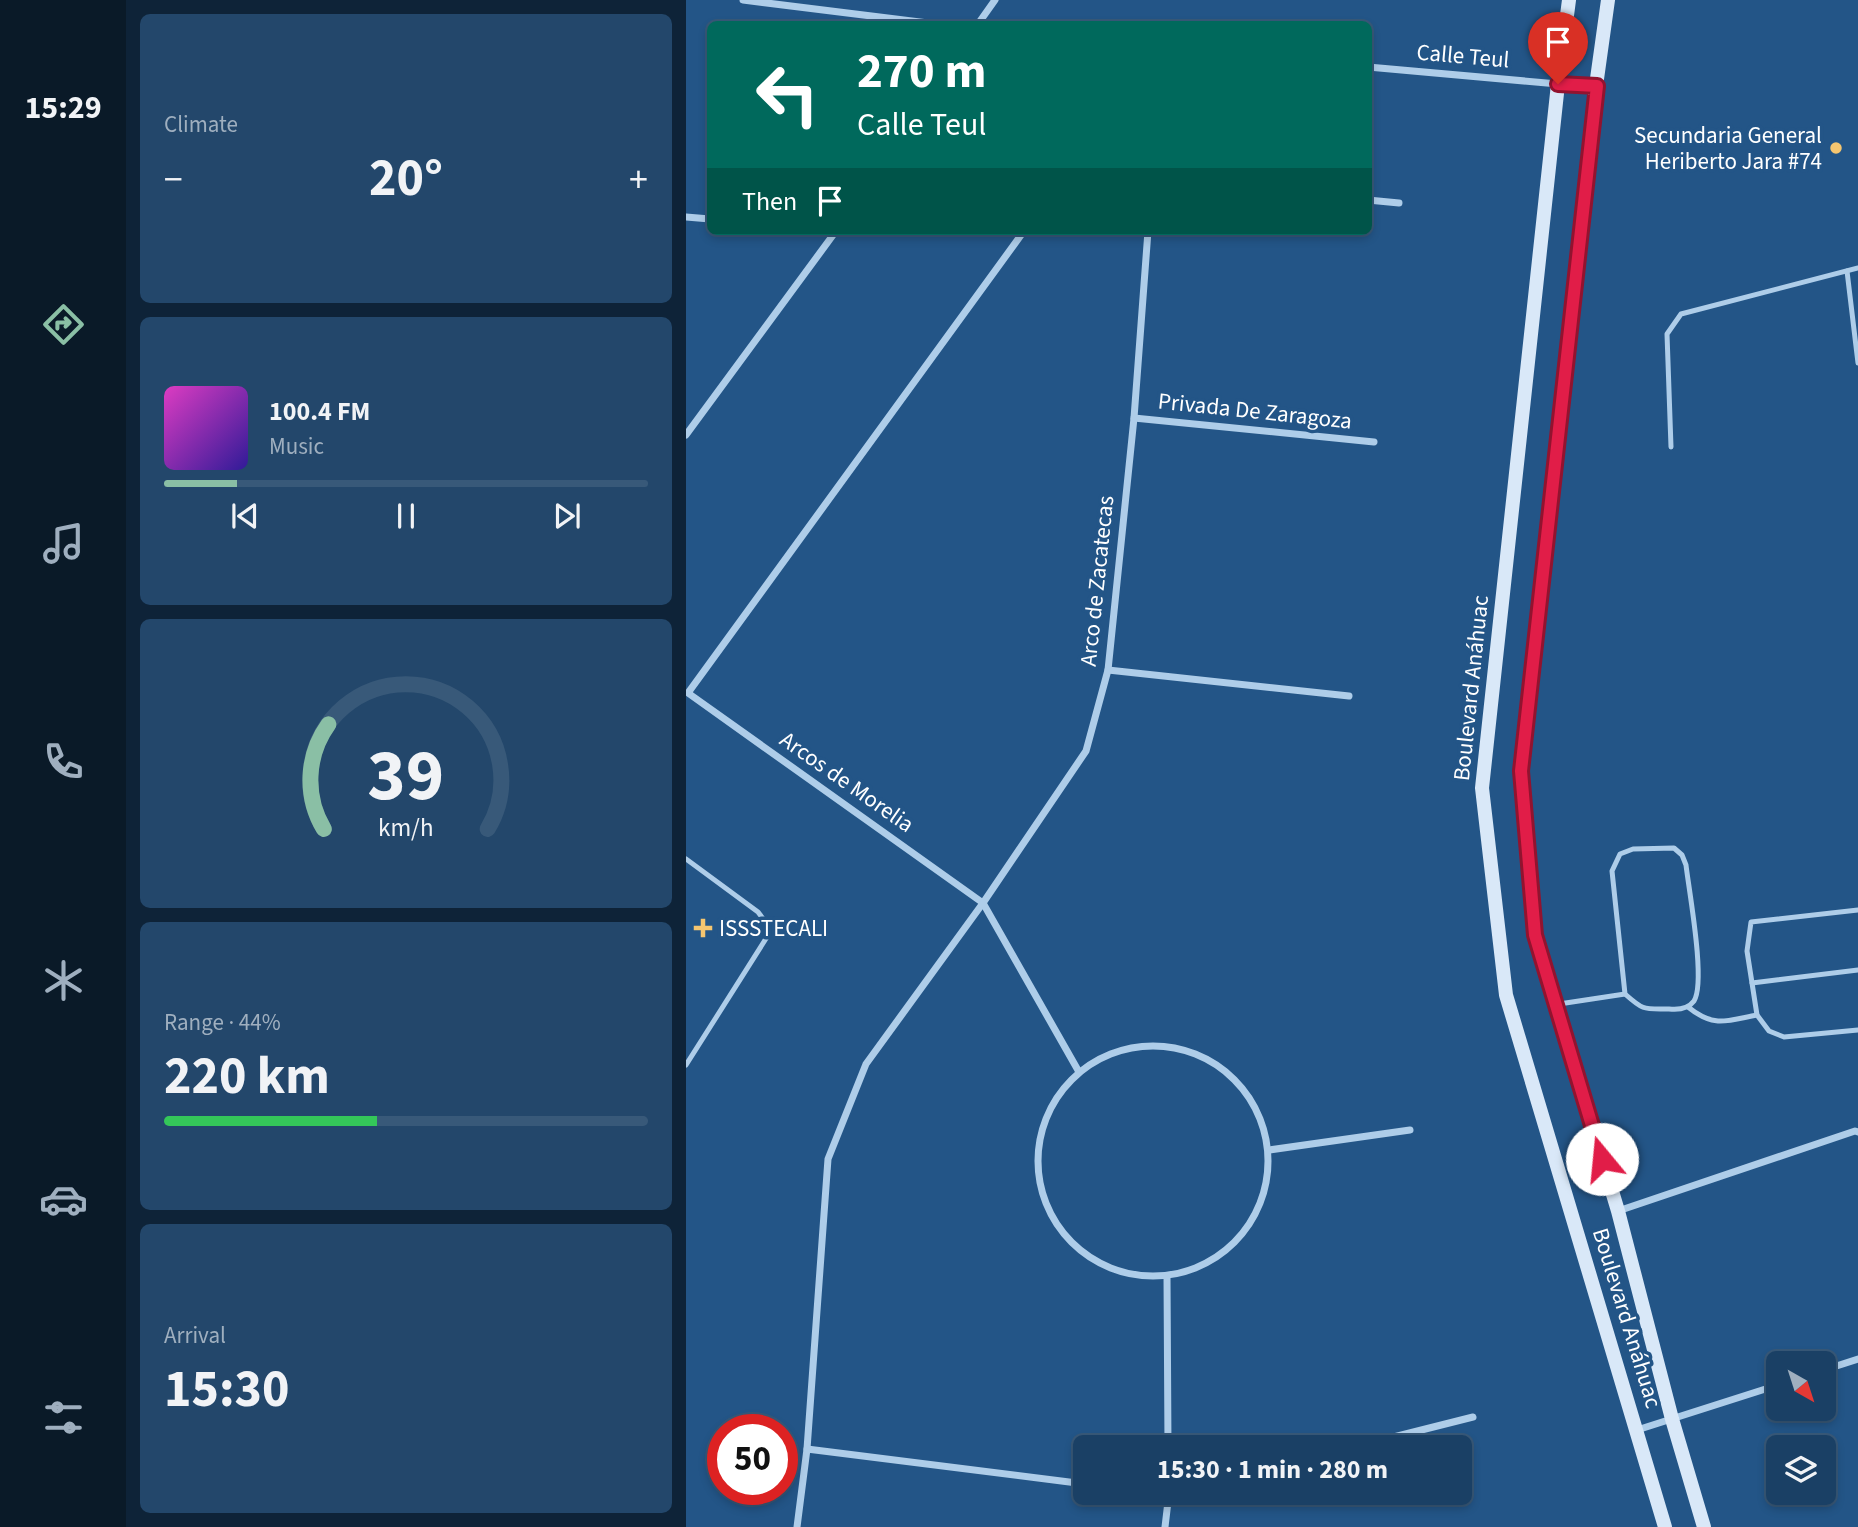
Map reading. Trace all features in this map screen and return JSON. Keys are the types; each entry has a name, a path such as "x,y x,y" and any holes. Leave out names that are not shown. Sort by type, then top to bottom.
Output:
{"main road":[{"name":"Boulevard Anáhuac","path":"1569,0 1482,788 1506,995 1665,1527"},
{"name":"Boulevard Anáhuac","path":"1608,0 1521,771 1535,935 1618,1211 1672,1419 1704,1527"}],"street":[{"path":"743,0 912,21"},
{"path":"980,21 995,0"},
{"name":"Calle Teul","path":"1372,66 1597,86"},
{"path":"1372,200 1399,203"},
{"path":"686,216 707,219"},
{"path":"686,435 689,425 832,235"},
{"name":"Arcos de Morelia","path":"983,902 688,693 1021,235"},
{"name":"Arco de Zacatecas","path":"797,1527 807,1449 828,1159 866,1064 983,902 1086,751 1108,670 1134,418 1148,235"},
{"name":"Privada De Zaragoza","path":"1134,418 1374,442"},
{"path":"1108,670 1349,696"},
{"path":"983,902 1079,1072"},
{"path":"1145,1045 1181,1048 1214,1062 1241,1085 1260,1115 1269,1150 1266,1186 1253,1219 1231,1247 1201,1266 1167,1276 1130,1275 1095,1262 1066,1238 1046,1207 1037,1171 1040,1134 1054,1100 1079,1072 1110,1053 1145,1045"},
{"path":"1269,1150 1410,1130"},
{"path":"1618,1211 1858,1132"},
{"path":"1167,1276 1168,1435"},
{"path":"1836,1366 1858,1359"},
{"path":"1637,1430 1766,1389"},
{"path":"1402,1435 1473,1417"},
{"path":"807,1449 1073,1482"},
{"path":"1165,1527 1169,1505"}],"lane":[{"path":"1671,447 1667,334 1681,314 1858,268"},
{"path":"1847,271 1858,363"},
{"path":"1674,848 1682,855 1686,866 1699,977 1695,999 1688,1007 1678,1010 1643,1009 1625,994 1612,871 1620,855 1633,849 1674,848"},
{"path":"686,859 758,912 767,924 767,937 686,1065"},
{"path":"1858,910 1751,922 1747,951 1757,1015 1769,1031 1784,1037 1858,1030"},
{"path":"1752,984 1858,970"},
{"path":"1556,1004 1625,994"},
{"path":"1688,1007 1703,1019 1719,1022 1757,1015"}],"place":[{"name":"Secundaria General Heriberto Jara #74","path":"1836,148"},
{"name":"ISSSTECALI","path":"703,928"}],"route":[{"path":"1558,84 1597,86 1521,771 1535,935 1602,1159"}]}
